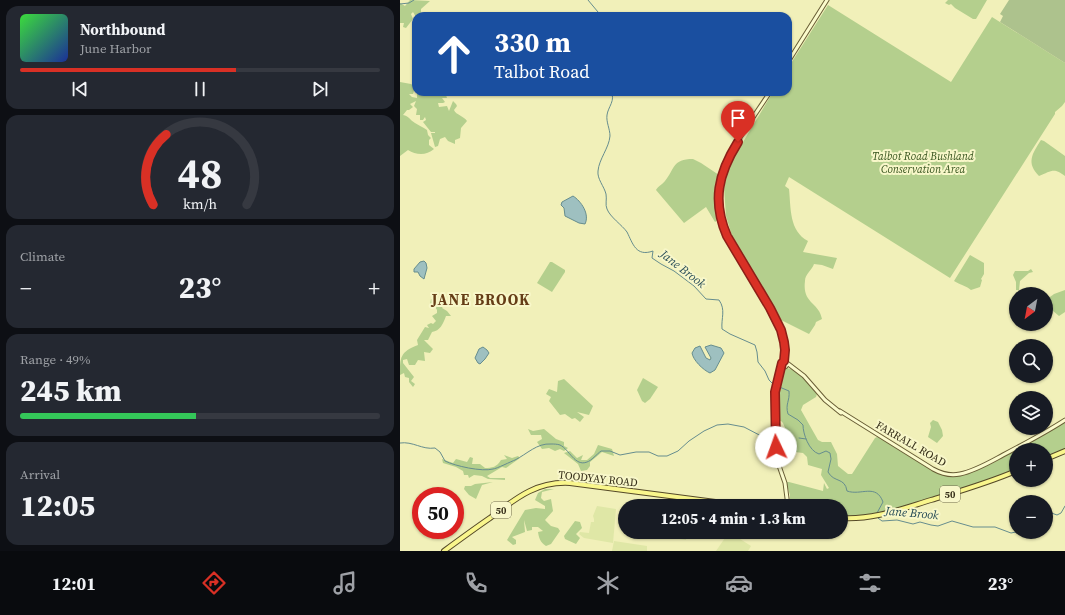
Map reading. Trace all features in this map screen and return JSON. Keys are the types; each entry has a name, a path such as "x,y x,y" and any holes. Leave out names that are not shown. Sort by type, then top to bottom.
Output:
{"main road":[{"path":"792,56 828,0"},
{"path":"767,96 725,166 719,193 720,215 725,230 780,326 784,342 785,364 779,373 776,386 775,410 777,462 786,487 787,499"},
{"name":"FARRALL ROAD","path":"785,364 804,376 825,400 840,411 933,469 945,474 955,475 964,473 985,464 1065,420"},
{"path":"1053,456 1065,452"},
{"name":"50","path":"848,518 864,518 883,515 991,482 1009,474"},
{"name":"TOODYAY ROAD","path":"444,551 522,494 541,486 570,483 692,499"}],"green space":[{"path":"410,0 430,1 421,9 421,12 412,12 412,20 406,28 403,27 404,23 400,23 400,3 405,6"},
{"path":"948,0 987,0 976,19 973,19 951,4 949,5 945,3"},
{"path":"1009,0 1065,0 1065,63 1000,22 1003,16 1000,14"},
{"name":"Talbot Road Bushland Conservation Area","path":"828,5 951,82 992,17 1065,63 1065,102 1055,112 950,278 789,177 785,186 789,189 794,225 802,237 808,241 803,252 837,258 833,269 814,264 806,276 806,294 808,299 818,309 822,319 816,322 809,334 781,320 732,236 726,216 724,188 728,167 771,96 792,96 792,62"},
{"path":"400,82 412,85 412,94 409,94 412,97 446,96 447,98 442,98 445,102 438,103 439,107 447,106 449,111 453,101 456,104 457,106 454,110 455,112 467,121 461,128 460,138 455,140 455,144 448,141 445,137 440,139 438,146 435,147 431,133 435,132 431,132 423,122 426,120 425,117 423,120 420,120 420,115 416,115 417,109 414,106 416,101 410,104 413,107 407,110 403,115 407,116 427,130 428,135 431,138 429,140 429,145 434,149 424,154 414,153 408,150 400,156"},
{"path":"1041,140 1065,156 1065,176 1055,171 1050,171 1039,176 1035,171 1032,158"},
{"path":"686,159 693,159 719,175 717,199 719,219 715,222 706,207 684,223 656,190 665,181 678,163"},
{"path":"970,255 984,263 984,274 981,279 980,287 971,290 968,287 954,281"},
{"path":"550,262 565,270 552,292 537,283"},
{"path":"1031,269 1033,272 1029,273 1020,281 1019,287 1016,287 1016,282 1013,275 1015,271 1028,271"},
{"path":"1065,290 1065,312 1059,316 1053,311 1054,294"},
{"path":"431,299 437,302 446,302 442,308 451,316 446,316 439,329 432,332 428,340 424,340 433,349 430,353 424,352 425,361 418,360 415,365 409,365 407,359 403,360 403,363 414,377 411,381 415,384 413,387 409,382 409,378 405,377 404,373 400,375 401,359 404,353 418,345 417,340 425,327 429,328 427,325 431,323 433,324 436,321 432,316 437,313 437,310 434,305 430,305"},
{"path":"785,368 795,371 807,381 817,394 816,397 803,405 801,410 818,440 822,442 831,442 837,454 838,466 848,474 852,474 877,437 943,474 951,476 961,475 991,464 1009,454 1009,474 875,516 848,518 848,499 790,499 786,482 823,491 824,483 827,489 829,488 821,475 822,469 808,465 807,457 803,453 795,452 783,423 781,421 776,421 775,393 781,373"},
{"path":"643,378 658,387 650,399 645,403 642,401 637,390"},
{"path":"564,379 593,406 589,415 577,412 584,417 580,422 565,414 560,415 549,401 551,397 546,394 549,389 557,392 558,381"},
{"path":"933,420 938,422 942,430 943,436 937,443 928,437 931,427 930,423"},
{"path":"1065,421 1065,451 1053,456 1053,443 1029,443 1042,435 1053,435 1053,428"},
{"path":"528,429 533,431 544,429 556,439 564,442 564,446 568,448 564,451 560,449 555,451 549,448 542,449 537,442 542,439 541,435 531,435"},
{"path":"598,445 612,449 614,456 602,452 590,462 590,466 587,470 581,471 578,464 564,453 570,451 577,458 583,455 581,460 587,460 594,454"},
{"path":"504,455 512,458 518,456 520,458 506,468 502,467 487,476 490,478 505,478 505,480 488,479 482,476 474,475 469,478 468,475 464,475 463,471 443,463 442,459 453,463 456,459 467,462 470,457 473,458 472,464 480,464 485,468 488,468 496,466 501,460 507,459"},
{"path":"493,482 482,485 476,499 469,495 464,489 465,486"},
{"path":"545,489 554,489 542,492 541,498 544,501 551,499 553,511 545,520 551,526 558,528 560,531 551,544 546,546 539,538 538,534 538,532 543,531 538,527 532,527 532,530 527,531 524,520 525,532 512,537 516,540 516,544 513,545 507,540 525,510 536,508 545,509 545,506 535,500 538,493"},
{"path":"597,506 616,509 613,543 584,538 579,534 580,532 589,533 591,522 594,522 593,516"},
{"path":"575,521 580,522 582,528 576,534 580,538 576,544 565,539 564,536"},
{"path":"724,539 740,539 751,546 748,551 716,551"},
{"path":"614,541 647,546 647,551 612,551"}],"water":[{"path":"573,196 579,201 586,212 585,224 579,223 565,216 564,208 561,205 562,202"},
{"path":"424,261 427,268 424,279 418,272 414,272 414,269 420,262"},
{"path":"711,345 721,348 724,353 715,370 710,373 704,370 694,359 692,353 695,348 700,346 706,358 710,360 711,358 705,347"},
{"path":"483,347 489,353 480,364 475,358 479,349"}],"waterway":[{"path":"400,4 409,3 414,0"},
{"name":"Jane Brook","path":"588,0 598,12"},
{"name":"Jane Brook","path":"612,96 607,118 610,136 598,171 606,194 607,209 613,218 627,232 633,245 639,251 653,251 652,258 674,271 694,286 706,299 719,300 723,311 722,329 755,345 758,362 765,371 769,380 774,385"},
{"name":"Jane Brook","path":"777,386 789,391 787,408 788,414 803,425 805,437 812,449 819,454 826,451 830,453 831,459 828,472 830,475 842,482 847,491 872,491 880,496 883,502 877,513"},
{"path":"400,443 409,443 426,448 435,448 440,452 445,461 449,463 462,467 488,470 504,465 537,447 546,444 560,445 576,460 583,463 587,462 601,451 610,451 620,455 636,452 649,452 658,456 667,456 678,451 689,441 704,431 717,425 728,424 744,427 765,438 772,444 788,444 793,442"},
{"name":"Jane Brook","path":"799,438 806,439"},
{"name":"Jane Brook","path":"1053,514 1057,515 1061,513 1065,506"},
{"name":"Jane Brook","path":"878,516 878,518 882,521 897,520 913,524 920,522 938,526 952,521 973,527 995,527 1009,532"}],"district":[{"name":"JANE BROOK","path":"481,299"}],"route":[{"path":"738,142 727,161 722,177 719,193 720,217 723,229 725,230 727,236 770,308 780,326 783,336 785,355 775,392 774,413 776,447"}]}
